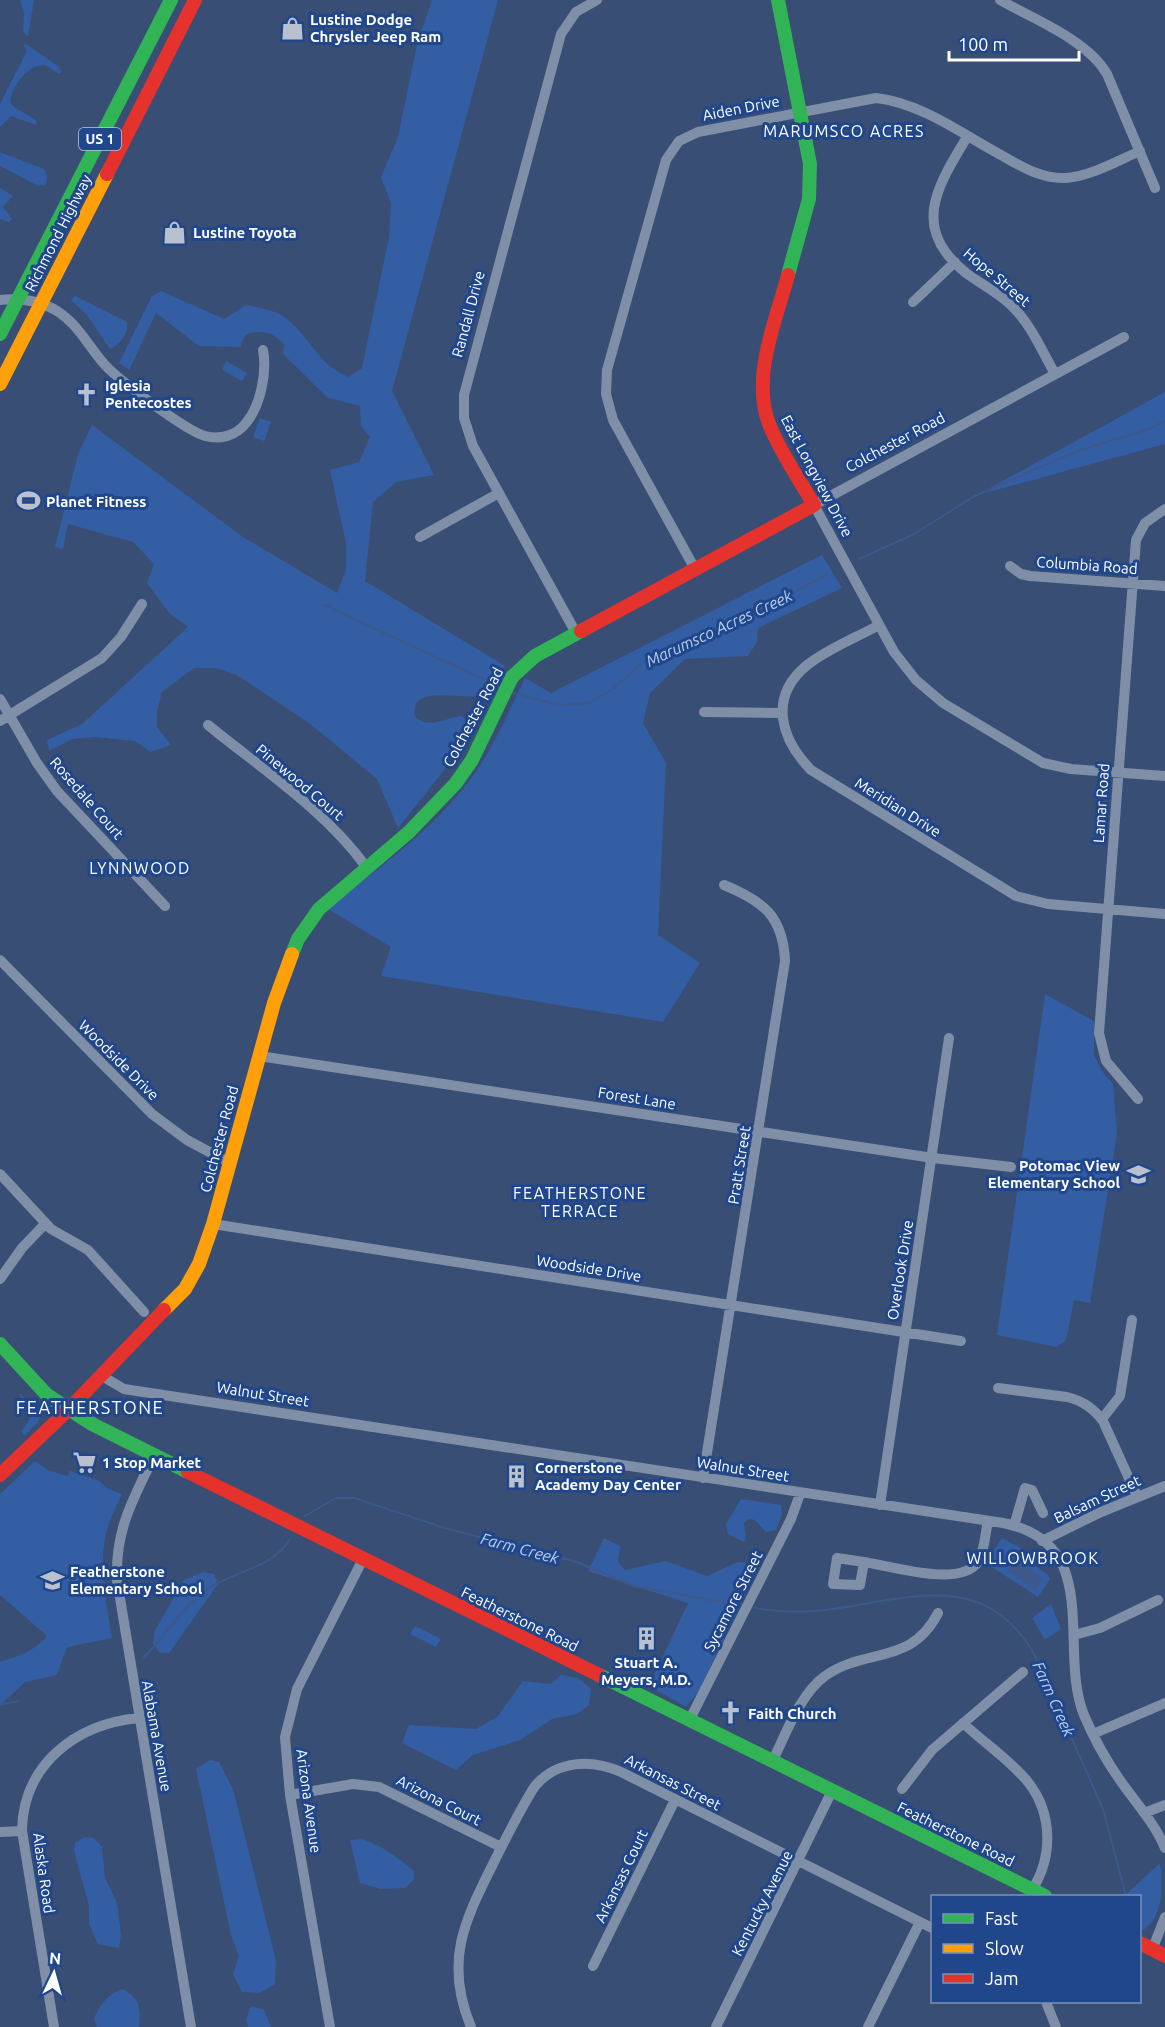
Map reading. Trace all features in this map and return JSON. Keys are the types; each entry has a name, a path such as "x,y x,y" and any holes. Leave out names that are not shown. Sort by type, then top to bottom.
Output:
{"street":[{"name":"Richmond Highway","path":"0,334 171,0"},
{"name":"Richmond Highway","path":"0,384 195,0"},
{"name":"Randall Drive","path":"576,633 499,494 468,432 463,407 466,381 561,34 576,12 597,0"},
{"name":"East Longview Drive","path":"778,0 810,164 809,199 764,364 762,394 769,424 894,652 916,680 943,703 1043,763 1071,769 1165,776"},
{"path":"1000,0 1077,43 1097,59 1107,74 1155,188"},
{"path":"142,57 141,76 149,91"},
{"name":"Aiden Drive","path":"695,569 613,420 606,394 607,370 671,150 679,141 698,132 862,99 890,100 916,109 1030,171 1051,177 1078,176 1140,151"},
{"name":"Hope Street","path":"967,136 936,195 932,215 939,242 955,262 1013,306 1032,331 1055,374"},
{"path":"914,302 955,262"},
{"path":"0,300 18,298 41,303 72,321 93,351 117,376 189,428 204,436 226,436 240,430 248,421 265,372 263,350"},
{"name":"Colchester Road","path":"0,1474 68,1410 186,1289 199,1264 213,1224 259,1056 285,970 298,939 319,909 416,825 456,783 472,760 518,669 535,656 576,633 1124,337"},
{"path":"420,537 499,494"},
{"name":"Lamar Road","path":"1138,1100 1109,1065 1100,1043 1136,540 1152,516 1165,509"},
{"name":"Columbia Road","path":"1010,566 1021,574 1030,576 1165,586"},
{"path":"5,719 102,658 121,637 142,603"},
{"path":"704,712 782,713 790,686 804,667 879,625"},
{"name":"Rosedale Court","path":"0,699 5,719 57,791 165,906"},
{"name":"Meridian Drive","path":"782,713 790,744 811,770 1000,888 1040,903 1165,914"},
{"name":"Pinewood Court","path":"208,725 318,815 348,844 367,868"},
{"name":"Pratt Street","path":"703,1478 785,961 785,948 771,914 755,899 724,885"},
{"name":"Woodside Drive","path":"0,960 152,1114 187,1140 230,1162"},
{"name":"Overlook Drive","path":"880,1506 949,1038"},
{"name":"Forest Lane","path":"259,1056 933,1158 1011,1167"},
{"path":"0,1173 45,1224 84,1247 144,1312"},
{"path":"0,1279 22,1248 45,1224"},
{"name":"Woodside Drive","path":"213,1224 962,1341"},
{"path":"1102,1419 1120,1396 1132,1320"},
{"name":"Featherstone Road","path":"0,1344 34,1382 68,1410 154,1456 1043,1895"},
{"name":"Walnut Street","path":"102,1376 116,1387 124,1389 1014,1526 1042,1541 1058,1559 1069,1581 1075,1616 1073,1665 1078,1695 1093,1734 1165,1848"},
{"path":"998,1388 1077,1400 1102,1419 1137,1496"},
{"name":"Alabama Avenue","path":"154,1456 123,1523 116,1562 139,1718 191,2027"},
{"name":"Balsam Street","path":"1042,1541 1137,1496 1165,1486"},
{"path":"1014,1526 1025,1488 1032,1490 1043,1513"},
{"name":"Sycamore Street","path":"689,1721 791,1519 800,1494"},
{"path":"864,1562 948,1576 962,1574 973,1567 980,1557 988,1521"},
{"name":"Arizona Avenue","path":"330,2027 290,1795 285,1737 293,1702 363,1559"},
{"path":"1074,1635 1100,1628 1158,1600"},
{"path":"772,1762 808,1694 820,1680 842,1666 887,1655 915,1644 929,1630 938,1613"},
{"path":"902,1789 927,1756 1023,1672"},
{"path":"1093,1734 1165,1703"},
{"name":"Alaska Road","path":"54,2027 22,1831 29,1789 53,1753 94,1728 139,1718"},
{"path":"963,1723 1027,1781 1039,1799 1044,1813 1048,1840 1043,1867 1032,1890"},
{"name":"Arkansas Street","path":"471,2027 458,1980 461,1938 472,1906 535,1786 551,1773 570,1765 591,1763 607,1767 931,1927"},
{"name":"Arizona Court","path":"290,1795 353,1784 379,1787 501,1847"},
{"name":"Kentucky Avenue","path":"716,2027 832,1791"},
{"name":"Arkansas Court","path":"593,1966 675,1800"},
{"path":"1144,1813 1165,1805"},
{"path":"0,1832 22,1831"},
{"path":"1152,1950 1165,1917"},
{"path":"868,2027 920,1922"},
{"path":"1047,2003 1056,2027"}],"shaded area":[{"path":"20,0 34,0 28,37 23,31 24,13"},
{"path":"432,0 498,0 392,391 434,475 396,482 373,502 365,581 505,666 486,695 429,696 416,703 414,714 424,722 430,723 462,716 467,722 467,728 442,773 398,828 377,779 309,723 237,675 216,668 194,668 162,692 157,711 157,727 171,745 150,752 135,741 95,737 72,739 49,751 47,740 82,724 188,627 169,613 147,583 154,564 133,542 68,524 63,549 55,547 78,454 92,425 243,537 337,593 346,570 346,543 330,470 359,462 370,437 361,426 360,406 328,398 283,354 284,344 275,336 257,332 246,334 240,347 199,346 156,313 129,370 119,363 152,296 161,291 224,319 246,305 274,312 292,323 321,357 338,372 349,377 362,368 389,237 391,203 381,177 398,137 417,44"},
{"path":"26,44 59,67 62,72 59,74 45,65 27,72 17,83 10,102 14,107 36,120 36,125 11,116 0,127 0,104 27,51 23,45"},
{"path":"0,152 44,169 47,175 46,185 38,186 0,166"},
{"path":"0,188 13,196 3,207 12,219 9,222 0,219"},
{"path":"75,296 127,322 125,334 117,344 110,349 86,314 71,300"},
{"path":"226,361 247,373 242,381 222,370"},
{"path":"1165,392 1165,444 977,495"},
{"path":"260,418 271,422 264,441 253,437"},
{"path":"822,555 842,588 758,628 757,642 748,656 685,659 650,693 643,723 666,763 658,935 700,963 663,1022 381,976 391,947 328,909 432,823 462,790 489,751 525,678 551,693"},
{"path":"1045,994 1094,1021 1094,1055 1102,1071 1113,1084 1117,1133 1090,1303 1074,1300 1066,1340 1057,1347 997,1335"},
{"path":"20,1393 40,1414 39,1421 24,1436 21,1431 29,1421 31,1410 20,1397"},
{"name":"Featherstone Elementary School","path":"35,1461 48,1470 68,1476 70,1471 100,1481 106,1488 122,1494 106,1534 103,1560 104,1586 112,1638 67,1647 57,1675 25,1682 0,1706 0,1662 32,1649 47,1636 0,1595 0,1494"},
{"path":"741,1499 781,1505 782,1515 776,1530 766,1532 755,1520 749,1519 744,1523 746,1539 744,1542 728,1534 726,1524"},
{"path":"604,1538 620,1546 618,1562 625,1570 666,1561 707,1576 738,1562 748,1563 755,1574 698,1692 686,1707 649,1686 688,1603 588,1571"},
{"path":"1002,1538 1026,1551 1022,1557 1048,1575 1050,1579 1038,1597 986,1563"},
{"path":"1016,1559 1043,1578 1035,1590 1008,1571"},
{"path":"203,1572 214,1574 218,1584 169,1653 160,1653 153,1644 154,1632 184,1580"},
{"path":"1051,1604 1061,1629 1045,1640 1032,1618"},
{"path":"415,1626 441,1639 436,1647 410,1634"},
{"path":"561,1675 578,1678 591,1689 589,1705 577,1714 552,1719 520,1740 473,1755 456,1770 402,1743 409,1725 476,1729 497,1717 523,1681 551,1684"},
{"path":"210,1760 219,1762 233,1789 276,1960 275,1984 260,1993 242,1992 233,1974 239,1956 231,1935 196,1769"},
{"path":"85,1837 94,1838 102,1847 105,1878 117,1903 121,1934 119,1948 98,1944 89,1924 89,1906 74,1851 75,1843"},
{"path":"361,1839 383,1848 402,1861 414,1871 414,1879 405,1888 380,1889 360,1883 350,1840"},
{"path":"1160,1863 1162,1881 1158,1910 1149,1926 1141,1931 1141,1895 1125,1895"},
{"path":"122,1989 133,1996 138,2004 139,2027 97,2027 94,2018 99,2008 108,1997"},
{"path":"251,2006 264,2010 271,2027 248,2027 246,2019"}],"waterway":[{"name":"Marumsco Acres Creek","path":"859,559 914,534 973,497 1015,478 1077,451 1146,430 1165,421"},
{"name":"Marumsco Acres Creek","path":"513,693 559,705 589,703 613,689 647,659 751,615 828,574"},
{"name":"Marumsco Acres Creek","path":"324,605 498,686"},
{"name":"Farm Creek","path":"305,1516 336,1498 354,1498 448,1529 577,1562 633,1586 740,1605"},
{"name":"Farm Creek","path":"144,1657 184,1610 202,1593 222,1581 265,1562 284,1548 290,1539"},
{"name":"Farm Creek","path":"751,1607 806,1612 914,1596 942,1595 968,1599 993,1609 1015,1628 1035,1656 1103,1809 1126,1895"},
{"name":"Farm Creek","path":"0,1705 18,1701"}],"traffic: fast":[{"path":"0,334 171,0"},
{"path":"778,0 810,164 809,199 788,275"},
{"path":"292,954 298,939 319,909 409,832 456,783 472,760 512,677 535,656 581,631"},
{"path":"0,1344 47,1395 92,1424 188,1472"},
{"path":"599,1675 1043,1895"}],"traffic: slow":[{"path":"0,384 107,174"},
{"path":"164,1310 185,1289 199,1264 213,1224 274,1003 292,954"}],"traffic: jam":[{"path":"107,174 195,0"},
{"path":"581,631 814,505 779,445 764,406 763,387 767,349 788,275"},
{"path":"0,1475 68,1410 164,1310"},
{"path":"188,1472 599,1675"},
{"path":"1141,1944 1165,1956"}],"place":[{"name":"Lustine Dodge Chrysler Jeep Ram","path":"292,28"},
{"name":"Lustine Toyota","path":"175,232"},
{"name":"Iglesia Pentecostes","path":"87,394"},
{"name":"Planet Fitness","path":"28,501"},
{"name":"Potomac View Elementary School","path":"1138,1174"},
{"name":"1 Stop Market","path":"84,1462"},
{"name":"Cornerstone Academy Day Center","path":"517,1476"},
{"name":"Featherstone Elementary School","path":"52,1580"},
{"name":"Stuart A. Meyers, M.D.","path":"646,1638"},
{"name":"Faith Church","path":"730,1713"}],"district":[{"name":"MARUMSCO ACRES","path":"844,131"},
{"name":"LYNNWOOD","path":"140,868"},
{"name":"FEATHERSTONE TERRACE","path":"580,1202"},
{"name":"FEATHERSTONE","path":"90,1407"},
{"name":"WILLOWBROOK","path":"1033,1558"}]}
